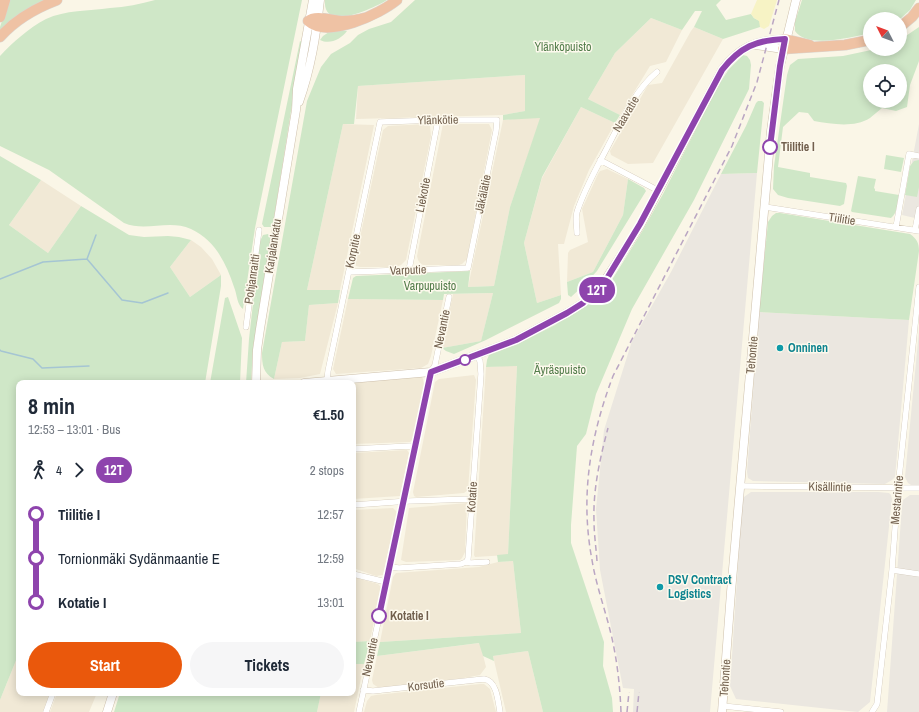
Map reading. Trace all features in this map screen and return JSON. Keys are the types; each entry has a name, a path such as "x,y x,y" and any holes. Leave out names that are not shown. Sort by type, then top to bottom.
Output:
{"highway":[{"path":"0,16 5,0"},
{"path":"0,37 24,16 56,0"},
{"path":"315,22 349,21 368,17 397,0"},
{"path":"907,21 919,8"},
{"path":"784,44 822,46 845,45 863,41"}],"street":[{"name":"Karjalankatu","path":"313,0 315,22"},
{"name":"Karjalankatu","path":"256,380 258,336 296,110 297,89 320,0"},
{"name":"Tehontie","path":"722,709 730,592 771,131 784,44 796,0"},
{"path":"327,380 431,372 477,356 516,340 567,313 587,300 606,280 640,224 659,191 722,70 737,53 754,45 784,44"},
{"name":"Naavatie","path":"577,233 577,212 600,160 639,92 648,80 657,72"},
{"name":"Liekotie","path":"409,270 438,120"},
{"name":"Ylänkötie","path":"380,122 497,120"},
{"name":"Jäkälätie","path":"468,268 497,120"},
{"name":"Korpitie","path":"327,380 380,122"},
{"path":"896,227 909,154 919,156"},
{"path":"600,160 659,191"},
{"name":"Tiilitie","path":"765,208 917,230"},
{"path":"917,230 919,209"},
{"name":"Pohjanraitti","path":"246,327 259,230"},
{"name":"Varputie","path":"349,272 468,268"},
{"name":"Mestarintie","path":"872,712 877,704 892,570 898,488 919,287"},
{"name":"Nevantie","path":"359,712 448,297"},
{"name":"Kotatie","path":"466,562 468,555 481,374 480,361 477,356"},
{"path":"356,449 415,447"},
{"name":"Kisällintie","path":"740,486 919,488"},
{"path":"356,505 472,499"},
{"path":"390,567 442,566 466,562 487,562"},
{"path":"892,570 919,574"},
{"path":"356,575 386,582"},
{"name":"Korsutie","path":"363,690 373,691 484,679 493,684 500,712"},
{"path":"46,712 52,696"},
{"path":"107,712 111,696"},
{"path":"722,709 781,712"}],"shaded area":[{"path":"651,18 682,30 666,62 650,66 620,115 588,99 615,53"},
{"path":"694,27 723,39 653,163 628,164 611,155 610,151 648,85 662,83"},
{"path":"525,75 525,111 503,115 356,119 358,86"},
{"path":"581,107 615,123 589,170 574,206 564,244 558,244 561,295 537,303 524,243 542,178"},
{"path":"541,117 510,207 494,286 468,287 503,120"},
{"path":"343,124 374,125 340,290 307,290"},
{"path":"427,124 430,126 431,136 406,260 401,265 395,267 356,266 355,261 383,130 388,126"},
{"path":"443,124 489,124 492,130 467,259 459,265 423,265 418,260 417,256"},
{"path":"919,124 919,219 902,215"},
{"path":"607,169 628,179 623,215 593,272 567,282 568,253 570,250 588,242 582,209 598,174 600,171"},
{"path":"757,173 710,712 633,712 634,689 623,688 600,570 596,509 604,430 632,341 671,272 721,174"},
{"path":"41,180 81,206 48,253 9,225"},
{"path":"191,240 201,247 212,259 221,275 190,297 170,267"},
{"path":"493,293 481,341 442,348 453,294"},
{"path":"348,299 443,300 428,364 421,368 336,374 333,369"},
{"path":"338,303 320,374 300,378 274,379 282,342 305,341 309,305"},
{"path":"759,312 909,320 895,477 892,480 885,484 753,481 748,478 747,472"},
{"path":"919,331 919,485 911,485 905,477"},
{"path":"517,365 508,555 475,557 486,367"},
{"path":"474,375 476,380 468,490 464,493 416,497 414,496 413,492 435,382 439,379"},
{"path":"421,376 424,385 413,439 410,442 356,444 356,383"},
{"path":"407,450 409,453 400,496 356,499 356,453"},
{"path":"751,492 878,492 889,493 891,495 892,499 870,702 858,712 736,699 730,686 742,503 744,497"},
{"path":"910,495 919,495 919,712 887,712 902,505 903,500"},
{"path":"467,503 465,552 460,560 406,562 401,560 409,508"},
{"path":"393,508 397,512 383,575 376,576 356,569 356,510"},
{"path":"513,561 521,633 380,642 393,577 396,573 479,567 498,562"},
{"path":"356,578 378,584 381,587 370,641 356,642"},
{"path":"480,643 486,667 480,675 379,688 373,684 372,680 377,656"},
{"path":"528,651 543,712 506,712 493,656"},
{"path":"16,660 16,696 49,696 43,712 0,712 0,700"},
{"path":"356,664 364,664 354,712 317,712 320,696 356,696"},
{"path":"484,684 490,689 496,712 364,712 367,701 371,696"},
{"path":"56,696 96,696 89,712 50,712"}],"green space":[{"path":"9,0 49,0 0,33 0,27"},
{"path":"155,0 302,0 255,228 243,309 238,302 231,278 223,261 207,239 183,226 141,226 124,223 49,170 0,146 0,56 10,46 33,27 53,16 69,12 127,6"},
{"path":"325,0 387,0 361,12 340,17 332,15 326,10"},
{"name":"Ylänköpuisto","path":"415,0 721,0 716,5 726,20 751,14 754,18 760,21 760,27 723,39 694,27 702,11 695,11 682,30 651,18 615,53 588,99 620,115 615,123 581,107 542,177 524,243 537,303 561,295 559,303 486,340 454,354 442,348 481,341 493,293 444,294 443,300 348,299 353,278 356,276 470,271 468,287 494,286 510,207 540,118 503,120 503,115 525,111 525,75 358,86 354,124 343,124 307,290 340,290 338,303 309,305 305,341 282,342 274,379 265,371 262,361 262,353 307,101 321,67 331,54 350,43 358,35 369,29 391,22"},
{"path":"802,0 916,0 907,13 863,12 863,34 842,39 820,41 809,39 801,36 795,31 795,22"},
{"path":"919,27 919,61 910,85 907,107 907,64 863,64 863,108 882,108 870,118 857,123 835,124 814,121 808,113 799,112 783,127 778,167 810,173 810,177 846,183 847,186 844,204 840,206 788,198 778,195 773,189 774,166 787,75 790,65 798,59 843,56 863,52 863,56 907,56 907,35"},
{"path":"332,30 347,31 335,40 328,42 320,40 323,36"},
{"path":"300,41 302,42 273,224 271,227 264,227 262,224"},
{"name":"Äyräspuisto","path":"743,55 747,56 751,65 749,89 694,200 632,309 596,394 586,434 577,446 571,543 604,642 603,666 612,698 613,712 543,712 528,651 493,656 494,661 483,656 479,643 377,656 380,642 521,633 513,561 498,562 497,555 508,554 517,366 486,367 487,360 489,355 523,341 555,325 595,298 610,283 643,230 663,194 718,86 729,69"},
{"path":"758,101 762,101 764,103 757,173 721,174 746,126 756,103"},
{"path":"882,108 904,108 896,111"},
{"path":"886,155 904,158 901,172 884,169"},
{"path":"0,156 41,180 9,225 48,253 81,206 129,235 144,237 168,236 191,240 170,267 190,297 221,275 221,286 205,380 16,380 16,660 0,700"},
{"path":"919,160 919,187 917,197 905,195 910,166 914,161"},
{"path":"858,176 876,179 874,188 875,191 899,195 896,210 891,218 851,211"},
{"path":"628,179 644,188 646,191 597,271 571,297 568,295 567,282 593,272 623,215"},
{"path":"776,213 910,234 916,239 919,246 919,251 909,320 759,312 768,222"},
{"path":"268,234 270,236 270,241 253,348 251,380 246,380 249,339 260,241 263,235"},
{"path":"228,297 242,338 240,380 211,380 225,298"},
{"path":"370,641 364,664 356,664 356,642"},
{"path":"119,696 320,696 317,712 114,712"}],"sand":[{"path":"757,0 777,0 769,26 764,29 760,27 759,21 751,14"}],"waterway":[{"path":"87,259 96,235"},
{"path":"0,279 43,262 87,259 122,300 142,303 168,293"},
{"path":"0,350 33,359 42,368 89,366"}],"railway":[{"path":"621,712 615,653 592,560 587,513 589,467 598,421 613,376 732,146 757,82 779,0"},
{"path":"597,561 594,508 600,462 608,428"},
{"path":"627,712 629,692"},
{"path":"637,712 639,692"}],"bus line":[{"name":"12T","path":"379,616 431,372 477,356 516,340 583,303 606,280 620,258 658,193 722,70 730,59 745,48 768,40 785,39 780,66 770,147"}],"place":[{"name":"Tiilitie I","path":"770,147"},
{"name":"Onninen","path":"780,348"},
{"name":"DSV Contract Logistics","path":"660,587"},
{"name":"Kotatie I","path":"379,616"}],"park label":[{"name":"Varpupuisto","path":"430,286"}]}
